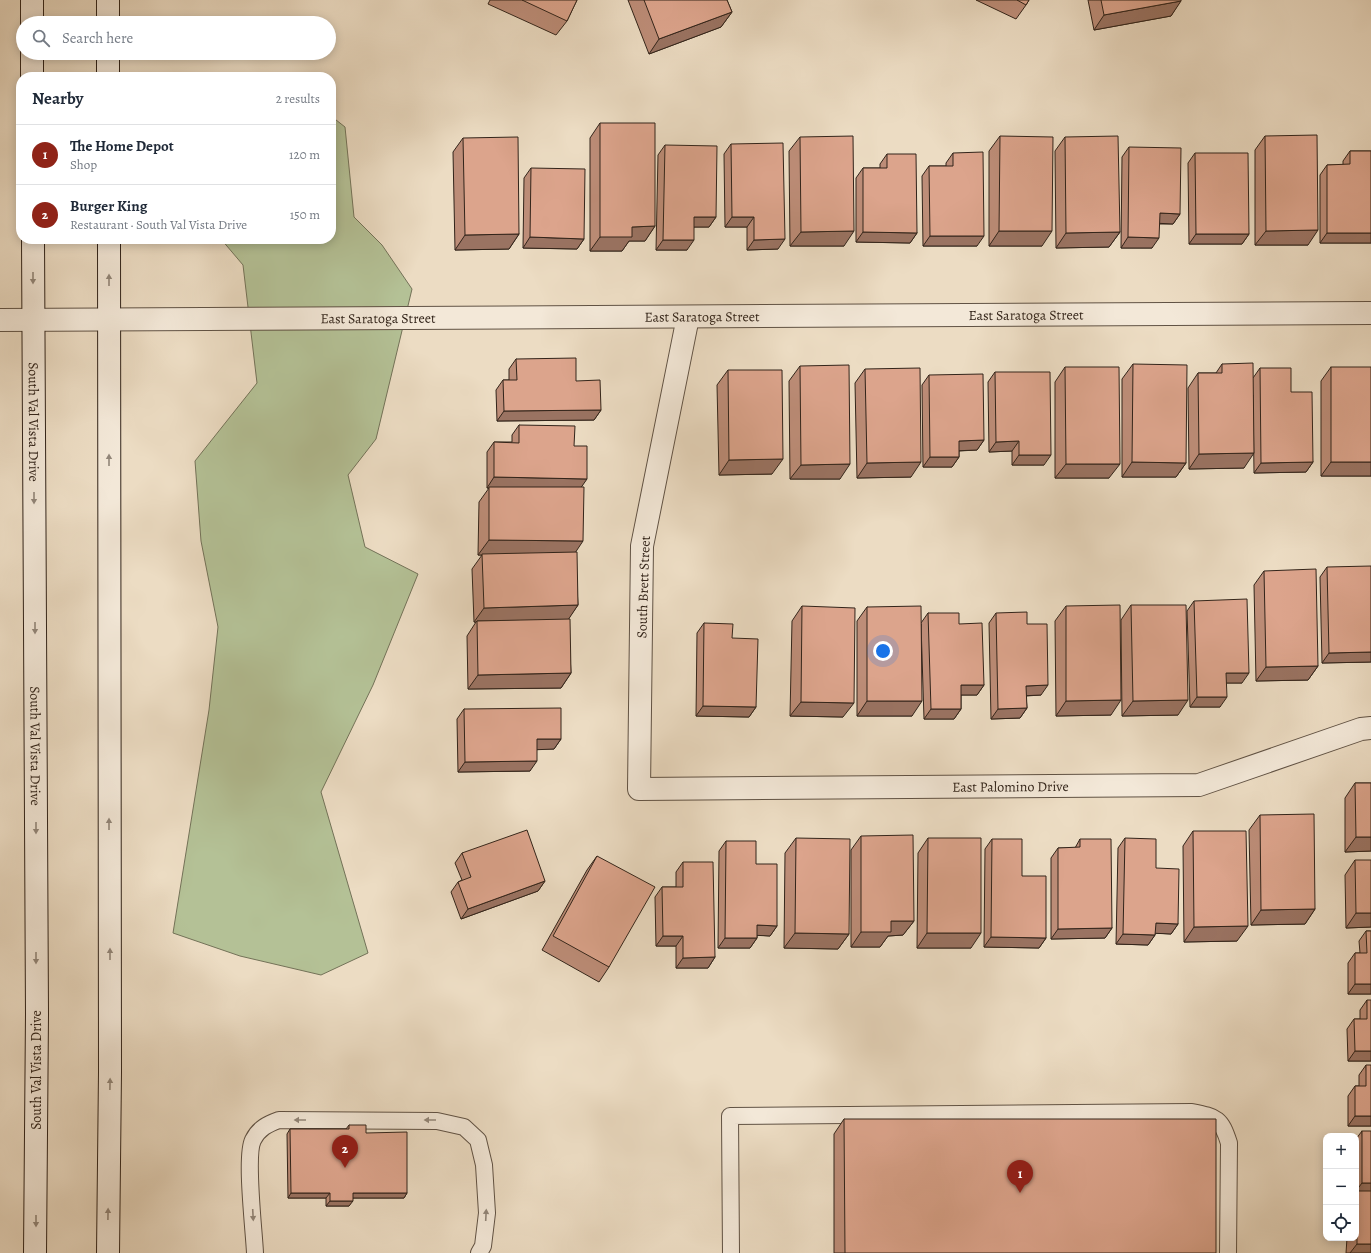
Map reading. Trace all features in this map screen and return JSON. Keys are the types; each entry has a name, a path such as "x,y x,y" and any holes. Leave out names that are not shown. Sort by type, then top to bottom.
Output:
{"street":[{"path":"32,0 32,16"},
{"path":"108,0 108,16"},
{"path":"32,60 32,72"},
{"path":"108,60 108,72"},
{"name":"South Val Vista Drive","path":"33,244 37,1014 35,1253"},
{"path":"108,1253 110,1072 109,244"},
{"name":"East Saratoga Street","path":"33,320 1371,312"},
{"name":"South Brett Street","path":"639,789 642,546 688,317"},
{"path":"0,320 33,320"},
{"name":"East Palomino Drive","path":"639,789 1199,785 1361,729 1371,728"}],"lane":[{"path":"731,1253 730,1116 1184,1112 1212,1116 1223,1126 1229,1143 1228,1253"},
{"path":"255,1253 250,1156 253,1140 264,1126 279,1120 437,1120 464,1127 478,1140 484,1164 486,1213 483,1246 479,1253"}],"green space":[{"path":"336,120 345,127 354,217 382,245 412,289 376,439 348,475 365,547 418,574 373,685 321,792 368,953 321,975 240,956 173,933 209,710 218,627 201,541 195,461 257,383 243,265 225,244 336,244"}],"building":[{"path":"522,0 577,0 567,21"},
{"path":"644,0 727,0 732,12 659,39"},
{"path":"1017,0 1029,0 1026,5"},
{"path":"1101,0 1181,0 1181,1 1104,15"},
{"path":"600,123 655,123 655,226 632,227 632,237 600,237"},
{"path":"1317,135 1318,230 1266,231 1265,136"},
{"path":"853,136 854,231 801,232 800,137"},
{"path":"1000,136 1053,137 1052,231 999,231"},
{"path":"1118,136 1120,232 1066,233 1065,137"},
{"path":"518,137 519,234 465,235 463,138"},
{"path":"783,143 785,239 754,240 754,217 732,217 731,144"},
{"path":"665,145 717,146 716,217 694,217 694,240 663,240"},
{"path":"1129,147 1181,148 1180,214 1160,213 1159,238 1128,237"},
{"path":"1350,151 1371,151 1371,233 1327,233 1327,165 1350,164"},
{"path":"983,152 984,236 930,236 929,166 953,166 953,153"},
{"path":"1195,153 1248,153 1249,234 1196,234"},
{"path":"887,154 916,154 917,233 863,232 863,168 887,168"},
{"path":"531,168 585,169 584,239 530,237"},
{"path":"576,358 576,381 600,380 601,410 504,411 503,380 517,380 516,359"},
{"path":"1253,363 1254,453 1199,454 1198,373 1222,373 1222,364"},
{"path":"1133,364 1187,365 1186,463 1132,462"},
{"path":"849,365 850,464 801,465 800,366"},
{"path":"1065,367 1119,367 1120,464 1066,464"},
{"path":"1331,367 1371,367 1371,462 1331,462"},
{"path":"920,368 921,462 867,463 865,369"},
{"path":"1260,368 1291,368 1291,392 1312,392 1313,462 1261,463"},
{"path":"728,370 782,370 783,459 729,460"},
{"path":"995,372 1050,372 1051,455 1019,455 1019,441 996,442"},
{"path":"983,374 984,440 959,441 959,457 930,457 929,375"},
{"path":"519,425 575,426 574,446 587,446 587,479 494,477 494,442 519,443"},
{"path":"489,487 584,487 583,541 489,540"},
{"path":"577,552 578,605 484,608 482,554"},
{"path":"1371,566 1371,652 1329,653 1327,567"},
{"path":"1316,569 1318,666 1266,667 1264,571"},
{"path":"1247,599 1249,673 1226,673 1227,697 1197,697 1194,601"},
{"path":"1120,605 1121,700 1066,701 1066,606"},
{"path":"1131,605 1186,605 1188,700 1133,701"},
{"path":"802,606 855,608 854,703 801,702"},
{"path":"921,606 922,701 867,701 867,607"},
{"path":"1027,612 1027,624 1047,624 1048,685 1026,686 1027,708 998,709 996,613"},
{"path":"928,613 959,613 959,624 982,623 984,685 961,685 961,709 931,709"},
{"path":"570,619 571,673 478,675 477,621"},
{"path":"704,623 733,624 732,638 758,639 756,707 703,706"},
{"path":"561,708 561,739 537,739 537,761 465,762 464,709"},
{"path":"1355,783 1371,783 1371,837 1356,837"},
{"path":"1314,814 1315,909 1261,910 1260,815"},
{"path":"527,830 545,881 468,909 458,882 471,877 462,853"},
{"path":"1193,831 1246,831 1248,926 1194,927"},
{"path":"913,835 914,921 891,921 891,932 861,932 861,836"},
{"path":"796,838 850,839 849,934 795,933"},
{"path":"928,838 981,838 981,933 927,933"},
{"path":"1125,838 1156,839 1156,868 1179,869 1178,924 1156,923 1155,935 1123,934"},
{"path":"992,839 1022,839 1022,876 1046,876 1046,938 991,937"},
{"path":"1080,839 1111,839 1112,928 1058,929 1058,848 1080,847"},
{"path":"726,841 756,841 756,864 777,864 777,926 757,925 757,938 725,938"},
{"path":"597,856 655,887 609,967 553,936"},
{"path":"1355,860 1371,860 1371,913 1356,913"},
{"path":"683,862 713,862 715,957 683,958 683,936 663,936 662,887 683,887"},
{"path":"1366,931 1371,931 1371,984 1355,984 1355,953 1367,953"},
{"path":"1367,1000 1371,1000 1371,1051 1355,1051 1354,1019 1367,1019"},
{"path":"1366,1065 1371,1065 1371,1116 1355,1116 1355,1086 1366,1086"},
{"path":"844,1119 1216,1119 1216,1253 845,1253"},
{"path":"349,1125 366,1125 366,1133 407,1132 407,1193 353,1193 353,1201 330,1201 330,1193 291,1193 290,1129 349,1129"},
{"path":"1362,1131 1371,1131 1371,1183 1362,1183"},
{"path":"1359,1191 1371,1191 1371,1244 1357,1244 1357,1241 1359,1241"}],"place":[{"name":"Burger King","path":"345,1168"},
{"name":"The Home Depot","path":"1020,1193"}]}
